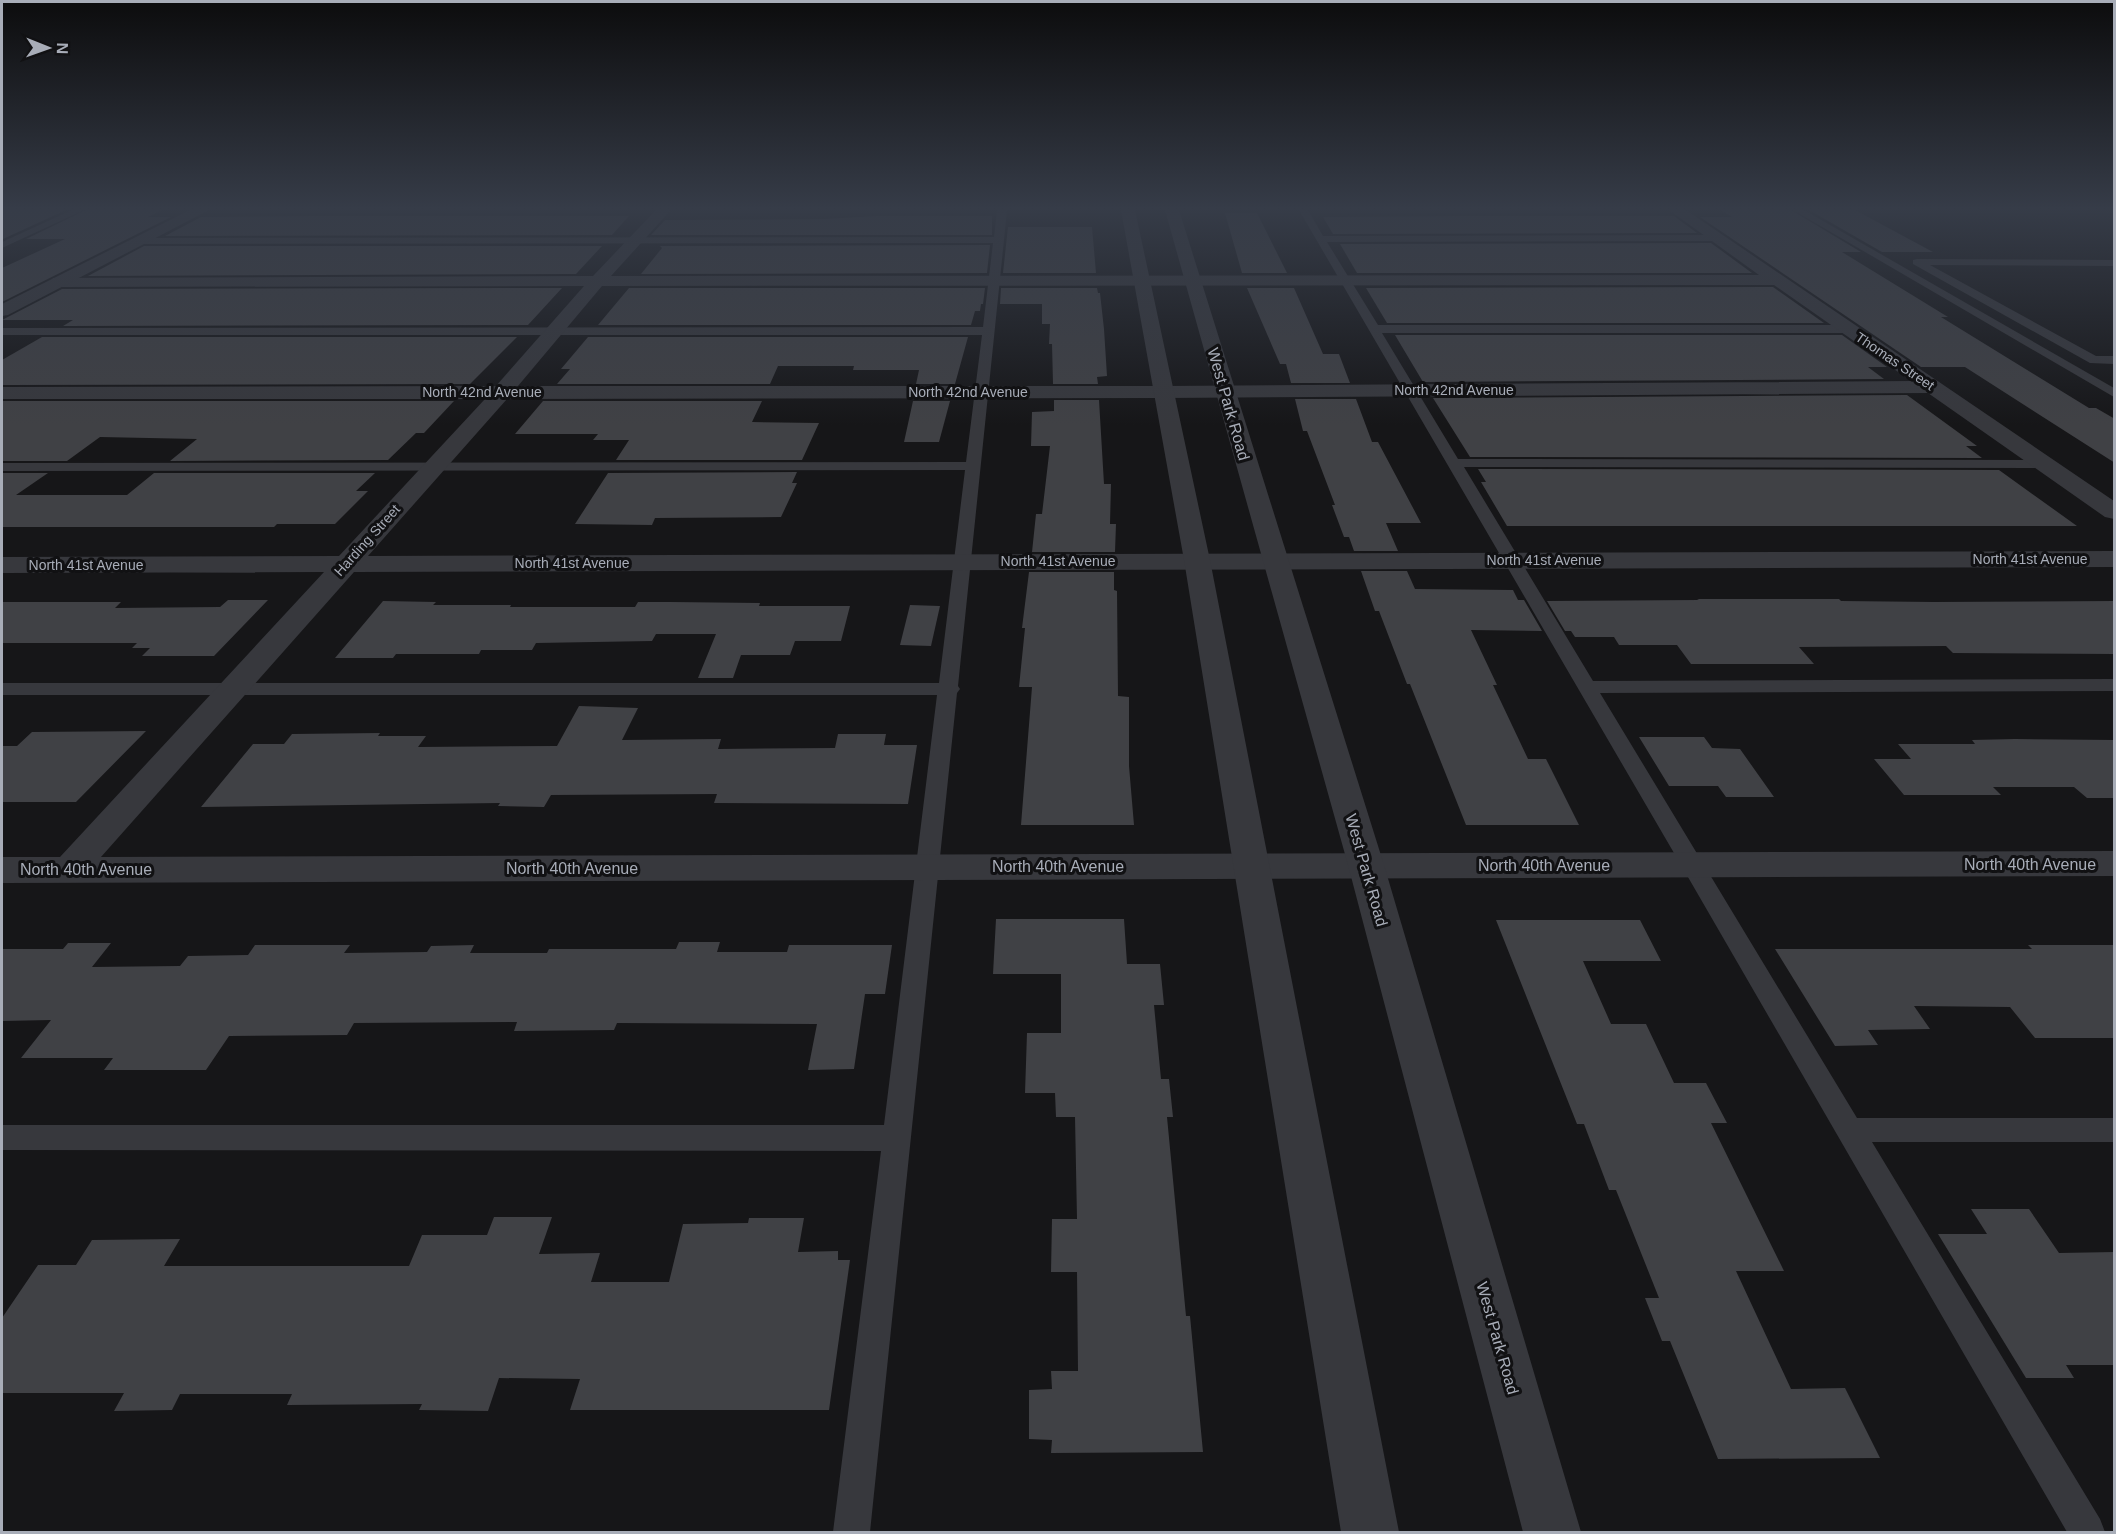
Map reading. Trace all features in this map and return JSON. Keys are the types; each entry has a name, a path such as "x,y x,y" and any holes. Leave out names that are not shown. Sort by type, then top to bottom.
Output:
{"street":[{"path":"2,311 59,282 282,282"},
{"name":"Harding Street","path":"70,870 502,392 597,282"},
{"path":"1140,282 1165,392 1197,560 1370,1533"},
{"name":"West Park Road","path":"1194,282 1366,865 1552,1533"},
{"name":"Thomas Street","path":"1778,282 2115,512"},
{"name":"North 42nd Avenue","path":"2,393 1165,392 1934,387"},
{"name":"North 41st Avenue","path":"2,566 1197,560 2115,559"},
{"name":"North 40th Avenue","path":"2,870 2115,864"}],"lane":[{"path":"852,1533 950,689 972,466 994,282"},
{"path":"1346,282 2087,1533"},
{"path":"1921,282 2115,393"},
{"path":"1954,282 2094,360 2115,360"},
{"path":"1373,329 1848,329"},
{"path":"2,331 988,331"},
{"path":"1452,463 2044,464"},
{"path":"2,467 972,466"},
{"path":"1586,687 2115,685"},
{"path":"2,689 950,689"},
{"path":"1850,1130 2115,1130"},
{"path":"2,1138 898,1138"}],"building":[{"path":"2,282 43,282 2,302"},
{"path":"1795,282 1890,282 1948,317 1941,317 2089,408 2096,408 2115,419 2115,463 1965,367 1921,367"},
{"path":"1773,287 1824,323 1387,323 1366,288"},
{"path":"562,288 528,325 63,326 73,320 2,320 62,289"},
{"path":"629,288 985,288 983,304 981,304 980,311 975,311 971,325 598,325"},
{"path":"1001,288 1097,288 1100,293 1107,376 1097,377 1098,384 1053,384 1052,344 1049,344 1050,324 1042,324 1042,304 1000,304"},
{"path":"1247,288 1294,288 1323,354 1339,354 1350,383 1291,383 1286,364 1280,364"},
{"path":"1395,335 1842,335 1887,367 1868,367 1884,379 1423,382"},
{"path":"42,337 517,337 470,384 2,385 2,360"},
{"path":"588,337 968,337 955,384 916,384 919,370 853,370 854,366 778,366 770,384 557,384 570,369 561,369"},
{"path":"1907,395 1977,446 1966,446 1982,458 1470,457 1433,398"},
{"path":"1295,399 1356,399 1372,442 1378,442 1421,523 1386,523 1398,551 1354,551 1349,537 1344,537 1332,505 1335,505 1307,431 1303,431"},
{"path":"1054,400 1099,400 1104,484 1111,484 1110,524 1116,524 1115,552 1032,552 1036,514 1042,514 1050,446 1031,446 1032,412 1054,411"},
{"path":"2,401 454,401 424,433 416,433 388,460 170,461 197,439 100,437 67,461 2,461"},
{"path":"543,401 762,401 752,422 819,423 802,460 616,460 629,440 593,440 598,434 515,434"},
{"path":"913,401 950,401 939,442 904,442"},
{"path":"1478,469 1999,470 2077,526 1507,526 1481,482 1486,482"},
{"path":"797,472 792,483 797,483 781,517 655,518 652,525 575,524 608,473"},
{"path":"2,473 48,473 16,495 127,495 154,473 375,473 356,491 368,491 335,524 277,524 274,527 2,527"},
{"path":"1361,571 1407,571 1415,589 1513,590 1518,600 1524,600 1542,631 1471,630 1497,685 1493,685 1528,759 1546,759 1579,825 1466,825 1379,611 1375,611"},
{"path":"1029,572 1114,572 1114,590 1117,591 1118,696 1129,697 1129,766 1134,825 1021,825 1032,687 1019,687 1025,628 1022,628"},
{"path":"1697,599 1934,602 2115,601 2115,654 1953,653 1946,646 1799,647 1814,664 1691,664 1677,645 1619,645 1614,637 1575,637 1571,631 1565,631 1547,601 1699,600"},
{"path":"228,600 268,600 214,656 142,656 150,648 132,648 137,643 2,643 2,602 121,602 115,608 220,607"},
{"path":"383,601 436,602 433,605 511,605 510,607 635,607 638,602 850,606 841,641 795,641 790,655 741,655 733,678 698,678 716,634 656,634 652,641 536,643 532,650 481,650 479,654 396,654 393,658 335,658"},
{"path":"910,605 940,606 931,646 900,645"},
{"path":"579,706 638,708 622,740 721,739 718,749 835,748 838,734 886,734 884,745 917,745 908,804 714,803 717,794 551,795 544,807 498,806 500,803 201,807 253,744 284,744 292,734 380,733 378,736 426,736 418,747 557,746"},
{"path":"146,731 76,802 2,802 2,746 17,746 32,732"},
{"path":"1639,737 1704,737 1712,748 1740,749 1774,797 1726,797 1718,786 1669,786"},
{"path":"1972,740 2115,740 2115,798 2087,798 2074,787 1993,787 2001,795 1904,795 1874,759 1911,759 1898,744 1975,744"},
{"path":"996,919 1124,919 1127,964 1160,964 1164,1005 1154,1005 1161,1079 1169,1079 1173,1117 1167,1117 1186,1316 1190,1316 1203,1452 1051,1453 1052,1440 1029,1439 1029,1390 1052,1389 1051,1371 1078,1371 1077,1272 1051,1272 1052,1219 1077,1219 1075,1117 1056,1117 1055,1093 1025,1093 1027,1033 1061,1033 1061,974 993,974"},
{"path":"1496,920 1640,920 1661,961 1583,961 1611,1024 1646,1024 1674,1083 1706,1083 1727,1123 1711,1123 1784,1271 1736,1271 1791,1389 1845,1388 1880,1458 1718,1459 1670,1341 1662,1341 1645,1298 1659,1298 1616,1190 1609,1190 1584,1124 1577,1124"},
{"path":"679,942 720,942 717,952 787,952 789,945 892,945 885,994 865,994 854,1069 808,1070 817,1024 617,1023 614,1030 514,1031 517,1022 354,1023 347,1035 229,1036 206,1070 104,1070 113,1058 21,1058 51,1020 2,1021 2,949 63,949 68,943 111,943 92,967 180,966 188,956 248,955 255,945 350,945 344,953 427,952 431,946 474,945 470,953 547,953 549,949 676,949"},
{"path":"2028,945 2115,945 2115,1038 2035,1038 2010,1007 1914,1006 1930,1029 1868,1030 1878,1045 1835,1046 1775,949 2032,949"},
{"path":"1971,1209 2029,1209 2059,1253 2115,1252 2115,1365 2066,1365 2074,1378 2026,1378 1938,1234 1987,1234"},
{"path":"494,1217 552,1217 539,1254 600,1253 591,1282 669,1282 683,1224 748,1223 749,1218 804,1218 798,1252 838,1251 838,1260 850,1260 829,1410 570,1410 580,1379 499,1378 488,1411 419,1410 422,1404 287,1405 292,1394 180,1394 172,1410 114,1411 124,1393 2,1393 2,1318 38,1265 76,1265 92,1240 180,1239 164,1266 409,1266 422,1235 487,1235"}]}
